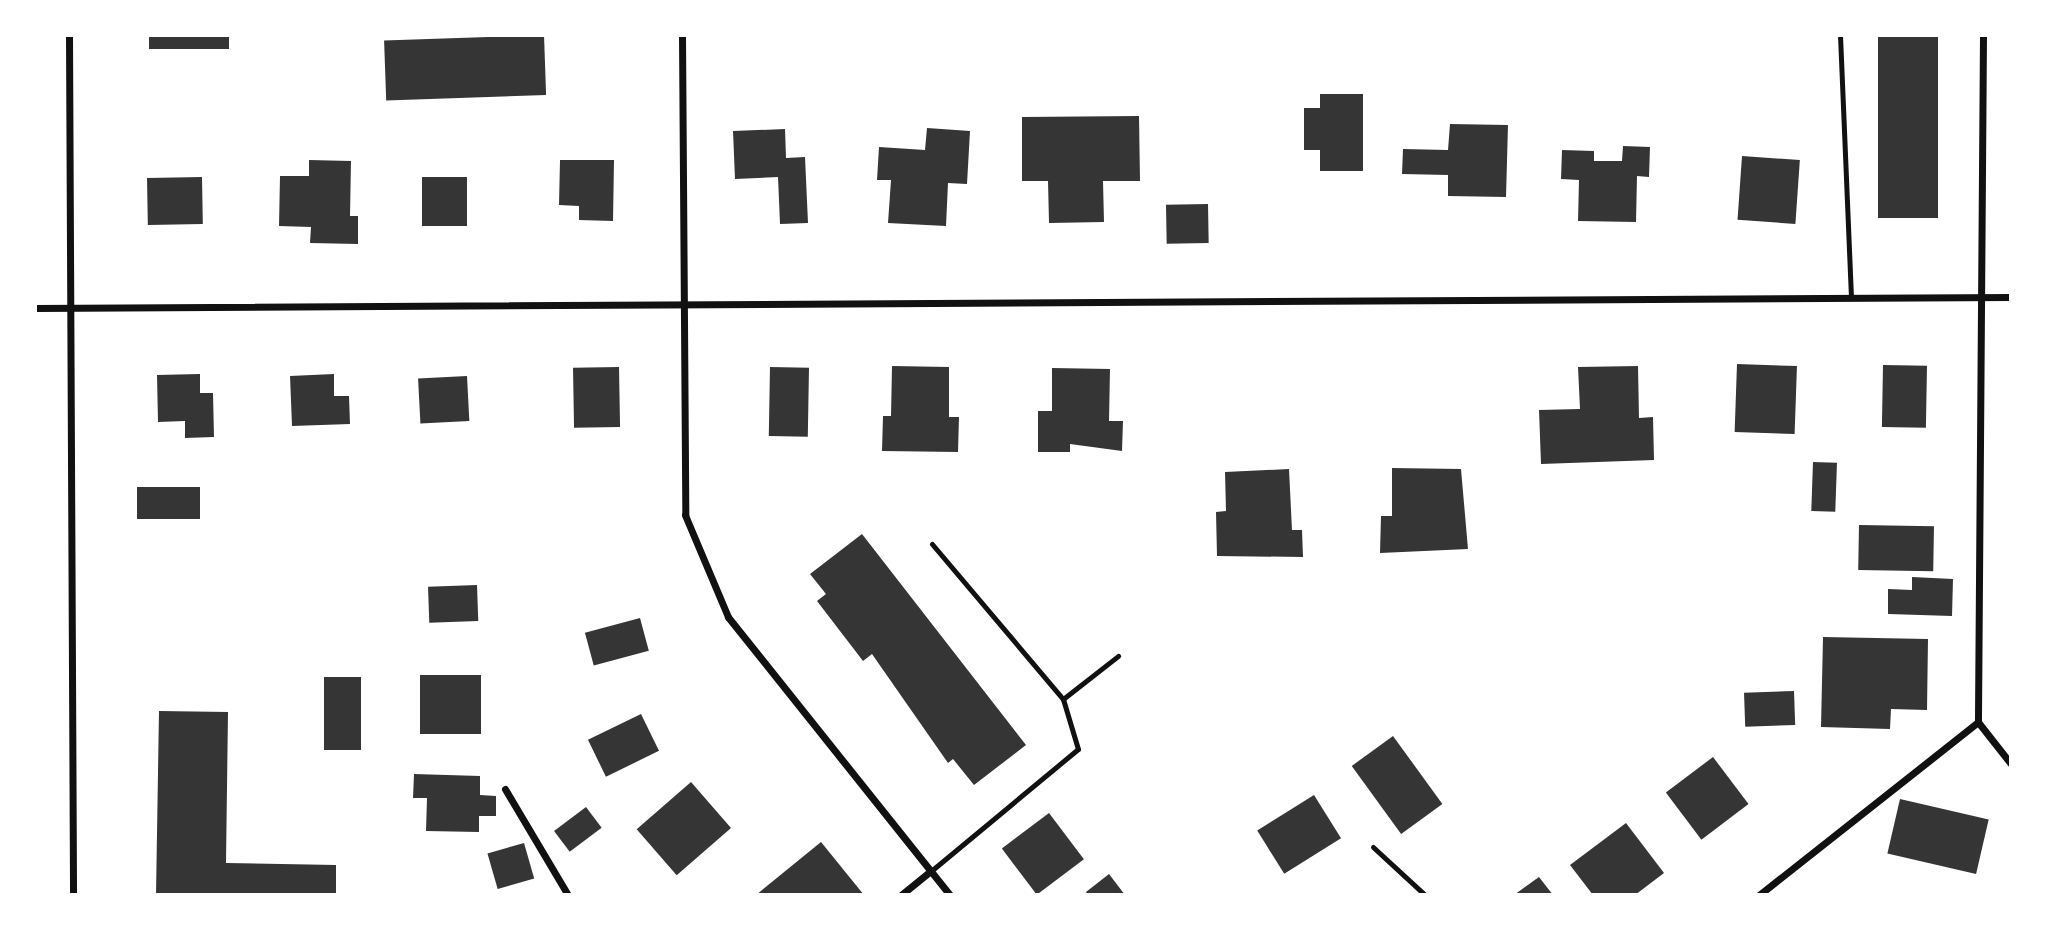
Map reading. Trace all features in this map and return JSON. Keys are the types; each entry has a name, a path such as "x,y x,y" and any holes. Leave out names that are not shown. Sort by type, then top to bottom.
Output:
{"street":[{"path":"69,35 73,895"},
{"path":"682,35 681,307 685,515 704,571 728,617 950,895"},
{"path":"1983,35 1978,722 2011,764"},
{"path":"35,308 681,307 2011,297"},
{"path":"1759,895 1978,722"},
{"path":"505,789 568,895"},
{"path":"901,895 932,871"}],"lane":[{"path":"1840,35 1851,298"},
{"path":"932,544 1063,699 1077,749 932,871"},
{"path":"1063,699 1118,656"},
{"path":"1373,847 1425,895"}],"building":[{"path":"149,35 229,35 229,49 149,49"},
{"path":"544,35 546,95 386,101 384,41"},
{"path":"1878,35 1938,35 1938,218 1878,218"},
{"path":"1320,94 1363,94 1363,171 1320,171 1320,150 1304,150 1304,108 1320,108"},
{"path":"1139,116 1140,181 1103,181 1104,222 1049,223 1048,181 1022,181 1022,117"},
{"path":"1450,124 1508,125 1506,197 1448,196 1448,175 1402,174 1403,149 1448,150"},
{"path":"927,128 970,131 967,184 948,183 946,226 888,223 891,180 877,180 879,147 925,150"},
{"path":"785,129 786,158 805,157 808,223 780,224 778,177 735,179 733,131"},
{"path":"1623,146 1650,147 1649,177 1637,176 1636,222 1578,221 1579,180 1561,179 1562,150 1594,151 1594,161 1622,161"},
{"path":"1742,156 1800,160 1795,224 1738,220"},
{"path":"309,160 351,161 350,216 358,216 358,244 310,243 311,227 279,226 280,176 309,176"},
{"path":"560,160 614,160 613,221 579,220 579,206 559,205"},
{"path":"202,177 203,224 148,225 147,178"},
{"path":"422,177 467,177 467,226 422,226"},
{"path":"1208,204 1209,243 1167,244 1166,205"},
{"path":"1737,364 1797,366 1795,434 1735,432"},
{"path":"1883,365 1927,366 1926,428 1882,427"},
{"path":"892,366 949,367 949,417 959,417 958,452 882,451 883,416 891,416"},
{"path":"1638,366 1639,418 1653,417 1654,460 1541,464 1539,410 1580,409 1578,367"},
{"path":"619,367 620,427 574,428 573,368"},
{"path":"770,367 809,368 808,437 769,436"},
{"path":"1052,368 1110,369 1109,421 1123,421 1122,451 1070,444 1070,452 1038,452 1038,411 1052,411"},
{"path":"200,374 200,393 213,393 214,437 185,438 185,421 158,422 157,375"},
{"path":"334,374 334,396 349,396 350,424 292,426 290,376"},
{"path":"467,376 469,421 420,424 418,379"},
{"path":"1813,462 1837,463 1835,512 1811,511"},
{"path":"1392,468 1461,469 1468,549 1380,553 1381,516 1392,516"},
{"path":"1289,469 1292,530 1302,530 1303,557 1217,556 1216,512 1226,511 1225,472"},
{"path":"137,487 200,487 200,519 137,519"},
{"path":"1859,525 1934,526 1933,571 1858,570"},
{"path":"862,534 1026,745 974,785 953,759 948,763 872,654 863,661 817,601 826,594 810,574"},
{"path":"1912,577 1953,579 1952,616 1888,614 1888,589 1912,590"},
{"path":"477,585 478,621 429,623 428,587"},
{"path":"640,618 649,651 594,666 585,633"},
{"path":"1823,637 1928,639 1927,710 1891,709 1890,729 1821,727"},
{"path":"420,675 481,675 481,734 420,734"},
{"path":"324,677 361,677 361,750 324,750"},
{"path":"1794,691 1795,725 1745,727 1744,693"},
{"path":"159,711 228,712 226,863 336,865 336,895 156,895"},
{"path":"641,714 659,751 606,777 588,740"},
{"path":"1393,736 1442,804 1401,834 1352,766"},
{"path":"1713,757 1749,804 1701,840 1666,793"},
{"path":"414,774 480,776 480,795 496,796 496,816 479,816 479,832 426,831 427,798 413,798"},
{"path":"691,782 731,828 677,875 637,829"},
{"path":"1314,795 1341,838 1284,874 1257,831"},
{"path":"1900,799 1989,819 1976,874 1887,854"},
{"path":"586,807 602,828 570,852 554,831"},
{"path":"1049,813 1084,859 1037,895 1002,849"},
{"path":"1626,823 1664,873 1635,895 1593,895 1570,865"},
{"path":"821,842 864,895 756,895"},
{"path":"524,843 534,879 498,889 487,853"},
{"path":"1109,874 1125,895 1088,895 1086,892"},
{"path":"1539,877 1553,895 1514,895"}]}
